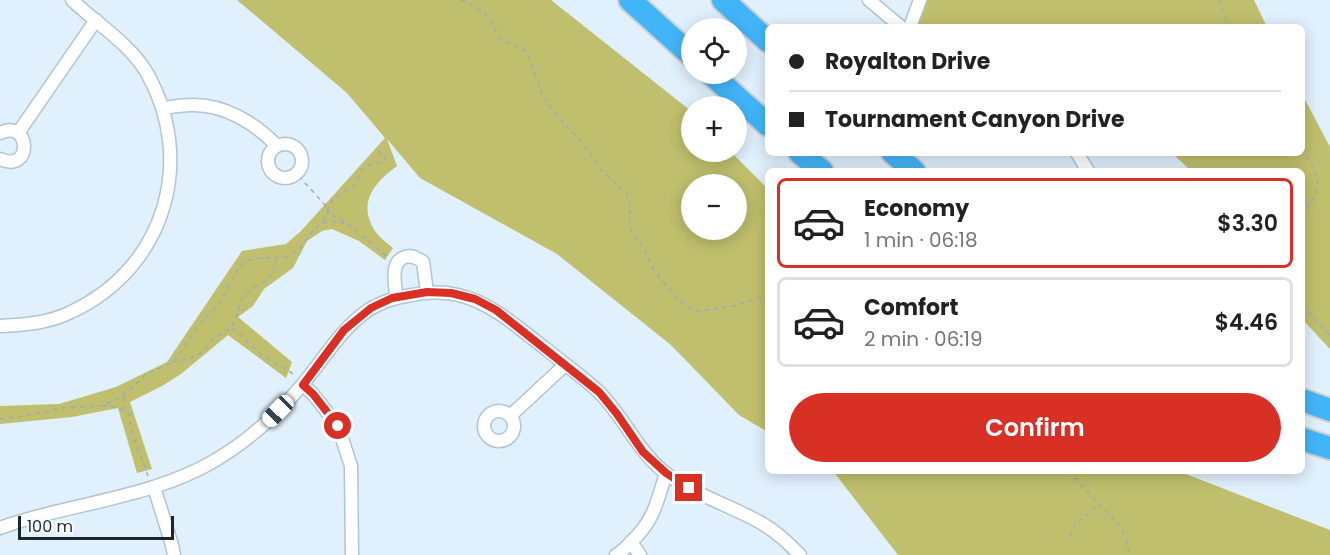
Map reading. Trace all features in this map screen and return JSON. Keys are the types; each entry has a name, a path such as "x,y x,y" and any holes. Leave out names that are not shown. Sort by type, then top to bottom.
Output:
{"highway":[{"path":"630,0 681,46"},
{"path":"723,0 765,38"},
{"path":"722,84 765,122"},
{"path":"804,156 818,168"},
{"path":"896,156 910,168"},
{"path":"1305,401 1330,410"},
{"path":"1305,440 1330,448"}],"street":[{"path":"0,326 42,322 69,313 95,300 126,274 144,251 158,225 167,198 171,172 170,143 163,108 146,73 131,52 72,0"},
{"path":"869,0 897,24"},
{"path":"911,24 920,0"},
{"path":"18,133 96,20"},
{"path":"163,108 191,105 210,106 236,114 266,134 277,146"},
{"path":"0,134 9,131 18,133 25,143 25,150 18,160 6,162 0,159"},
{"path":"284,145 298,151 302,164 296,173 282,178 276,176 268,163 272,150 284,145"},
{"path":"396,298 394,267 399,260 408,256 423,262 427,292"},
{"path":"0,528 154,487 213,462 265,424 303,385 344,330 371,308 396,298 427,292 451,293 475,299 496,310 599,392 643,452 666,473 689,488 762,523 779,534 800,555"},
{"path":"510,416 565,364"},
{"path":"303,385 338,426 351,466 352,555"},
{"path":"616,555 641,533 654,514 666,473"},
{"path":"154,487 174,555"},
{"path":"631,542 640,555"}],"path":[{"path":"461,0 483,10 500,37 525,51 542,93 555,114 581,141 602,171 627,194 630,202 632,232 644,249 653,269 673,294 691,310 700,311 740,304 765,295"},
{"path":"1219,0 1228,24"},
{"path":"171,363 200,323 220,303 242,264 256,258 285,257 299,250 327,217 331,201 355,182 364,168 385,161 378,150"},
{"path":"1305,153 1318,180 1314,199 1305,212"},
{"path":"296,173 331,214 346,223 396,263"},
{"path":"322,223 346,223"},
{"path":"101,406 120,398 147,374 171,363 192,358 205,349 213,339 226,332 237,318 240,302 245,295 270,277 275,269 276,258"},
{"path":"1305,308 1330,336"},
{"path":"231,327 263,356 285,368 303,385"},
{"path":"124,410 123,400 126,393"},
{"path":"0,419 61,408 118,407 130,416 130,427 146,473 154,487"},
{"path":"1071,474 1120,527 1130,555"},
{"path":"1070,537 1074,526 1099,504"}],"shaded area":[{"path":"237,0 551,0 681,103 681,162 741,162 765,186 765,430 739,415 671,345 557,254 420,178 387,139 397,166 381,179 368,203 370,221 375,231 393,248 385,260 359,241 332,229 322,231 307,241 293,268 264,289 253,306 238,317 292,362 286,378 228,335 181,374 130,402 152,469 137,473 118,408 72,417 0,424 0,406 59,404 116,387 167,362 242,251 286,244 301,231 385,138 347,93"},
{"path":"920,0 1254,0 1266,24 911,24"},
{"path":"1305,100 1330,147 1330,349 1305,322 1305,168 1188,168 1175,156 1305,156"},
{"path":"835,474 1186,474 1330,530 1330,555 898,555"}],"route":[{"path":"338,426 303,385 344,330 371,308 392,298 427,292 451,293 475,299 496,310 599,392 643,452 666,473 689,488"}]}
